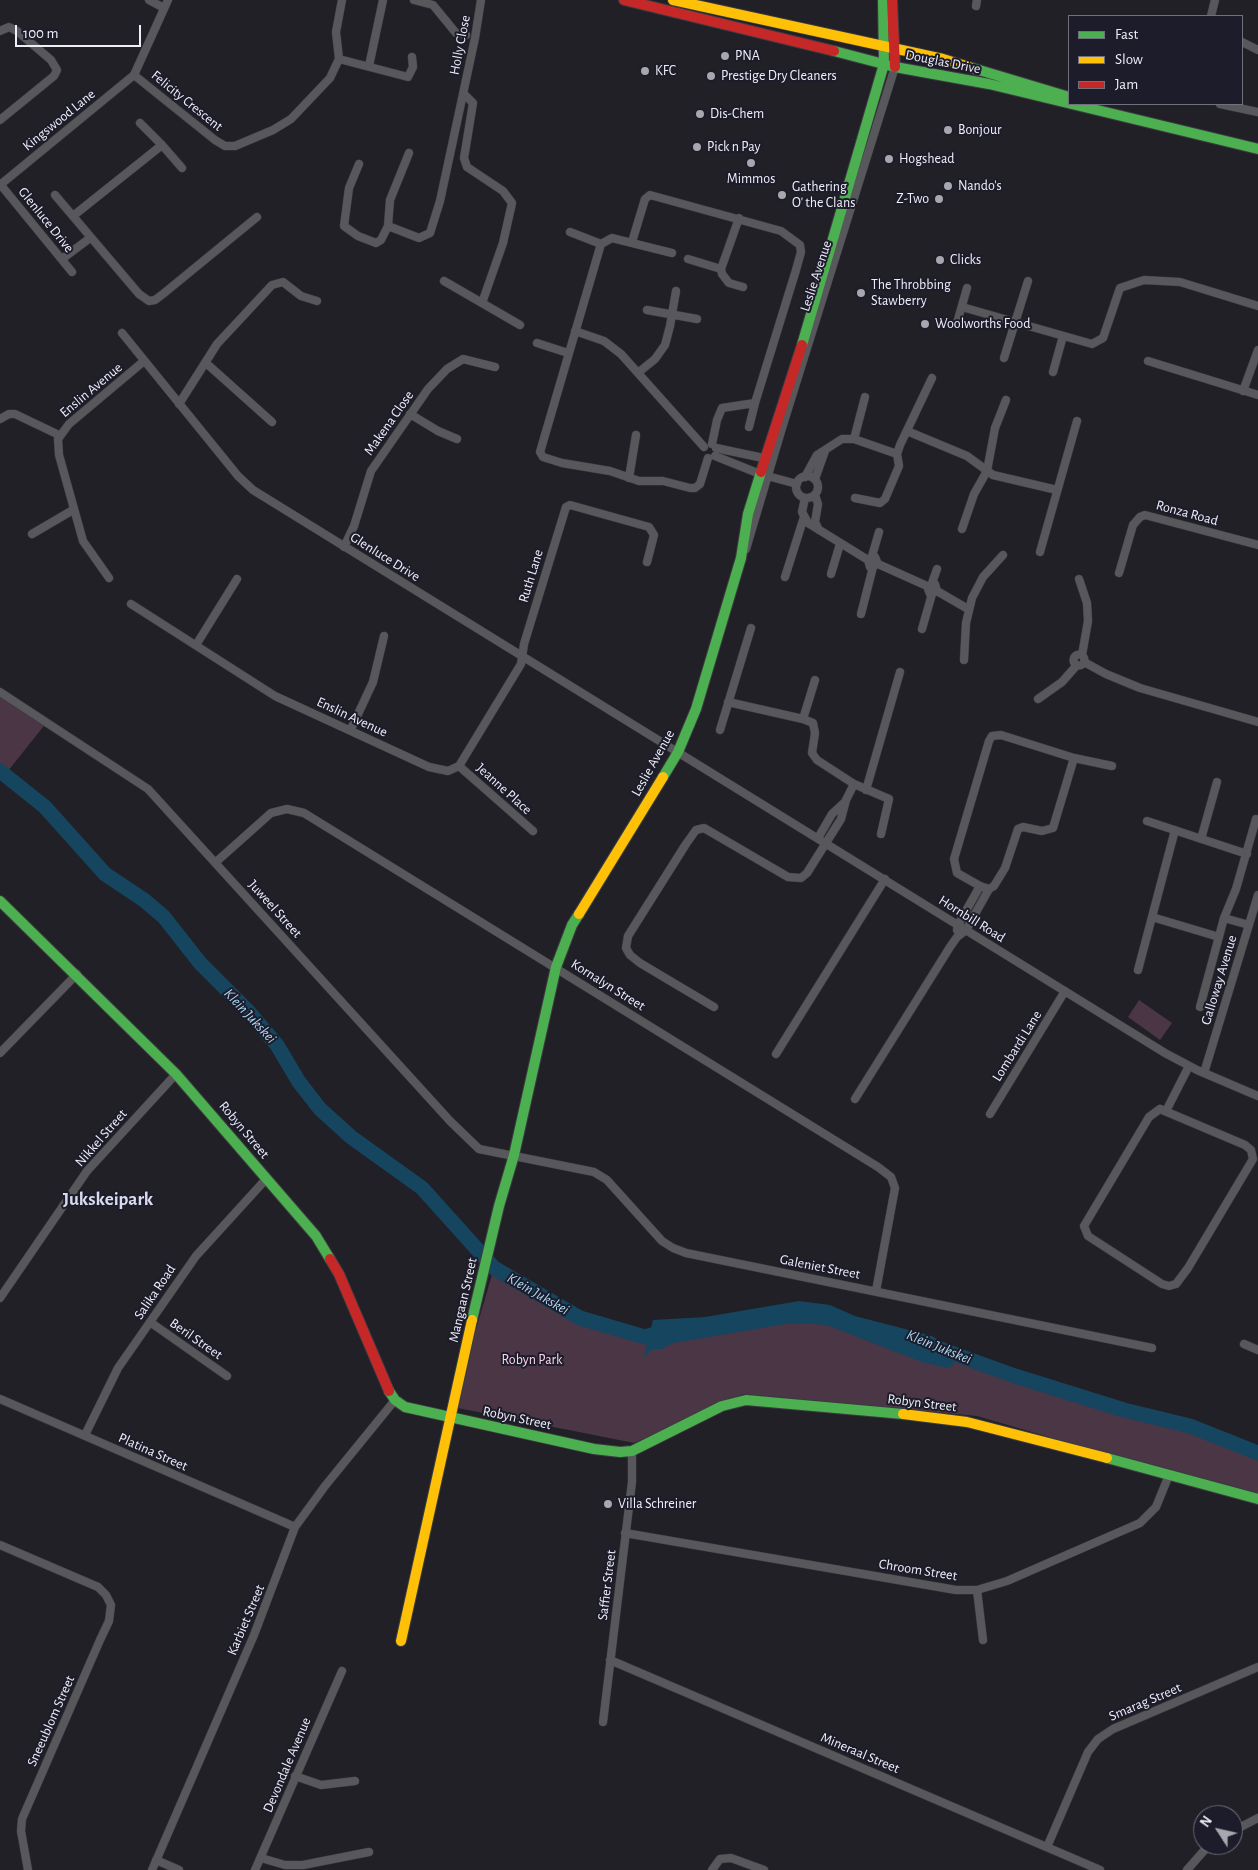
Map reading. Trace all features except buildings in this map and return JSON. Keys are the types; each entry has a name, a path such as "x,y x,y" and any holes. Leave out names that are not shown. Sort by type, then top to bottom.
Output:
{"street":[{"path":"134,75 166,4 149,0"},
{"path":"342,0 336,32 339,59 408,77 413,67 412,57"},
{"path":"369,66 384,0"},
{"path":"414,0 433,5 456,33 466,35"},
{"name":"Holly Close","path":"388,226 419,238 430,233 436,215 464,94 481,0"},
{"name":"Douglas Drive","path":"624,0 795,40 884,64 989,84 1068,103"},
{"name":"Douglas Drive","path":"673,0 992,72 1068,97"},
{"name":"Leslie Avenue","path":"769,459 884,64 883,0"},
{"name":"Leslie Avenue","path":"556,967 564,941 585,901 678,752 712,663 742,558 748,514 764,475 895,66 896,49 892,26 892,0"},
{"path":"1211,15 1215,0"},
{"path":"866,43 876,37 884,26"},
{"path":"0,31 9,27 17,31 51,60 57,70 54,76 0,120"},
{"path":"1243,42 1258,50"},
{"name":"Felicity Crescent","path":"134,75 203,132 225,146 235,146 273,130 291,119 330,78 339,59"},
{"name":"Kingswood Lane","path":"0,185 134,75"},
{"path":"464,94 472,101 473,108 464,149 465,164 470,170 503,191 512,203 503,243 482,303"},
{"name":"Douglas Drive","path":"1076,105 1258,149"},
{"path":"1096,105 1258,145"},
{"path":"1225,105 1258,112"},
{"path":"140,123 182,168"},
{"path":"73,216 162,145"},
{"path":"359,164 349,188 344,226 358,236 376,243 381,240 388,226 390,200 409,153"},
{"name":"Glenluce Drive","path":"0,185 72,272"},
{"path":"55,195 139,294 152,301 257,217"},
{"path":"632,242 648,196 658,196 739,218 786,234 798,242 801,248 749,427"},
{"path":"739,218 721,269 722,274 729,283 743,287"},
{"path":"570,232 601,244"},
{"path":"62,259 90,238"},
{"path":"672,254 612,238 601,244 542,440 540,454 548,459 562,463 610,471 642,481 663,480 696,488 704,474 717,420 722,408 755,403"},
{"path":"688,259 721,269"},
{"path":"962,307 1092,344 1103,338 1120,288 1144,280 1171,280 1258,306"},
{"path":"444,281 520,325"},
{"path":"1004,358 1028,281"},
{"path":"179,404 217,344 272,285 285,283 301,296 317,300"},
{"path":"958,323 967,288"},
{"path":"639,372 655,359 662,350 667,338 676,292"},
{"path":"647,310 696,319"},
{"path":"575,331 607,343 639,372 711,450 764,475 797,484"},
{"name":"Glenluce Drive","path":"122,333 248,486 678,752"},
{"path":"1053,372 1063,336"},
{"path":"537,343 568,353"},
{"path":"1243,391 1258,350"},
{"name":"Makena Close","path":"344,546 354,526 371,471 410,414 438,378 456,362 467,360 495,367"},
{"name":"Enslin Avenue","path":"109,578 86,547 73,510 57,444 60,435 84,411 144,361"},
{"path":"1148,361 1258,395"},
{"path":"206,363 272,422"},
{"path":"855,498 883,502 899,466 897,454 932,378"},
{"path":"854,439 865,396"},
{"path":"962,529 974,494 987,471 995,428 1006,400"},
{"path":"0,419 9,414 15,414 60,435"},
{"path":"410,414 438,432 457,439"},
{"path":"1040,552 1077,422"},
{"path":"907,431 966,456 987,471 1000,477 1057,490"},
{"path":"629,478 636,435"},
{"path":"797,484 805,476 812,460 833,443 842,439 854,439 897,454"},
{"path":"711,450 769,459"},
{"path":"815,479 825,451"},
{"path":"805,476 815,479 818,484 815,495 818,504 815,522 819,530"},
{"path":"797,484 800,495 805,498 815,495"},
{"path":"805,498 802,512 804,518 840,544 870,558"},
{"name":"Ruth Lane","path":"522,656 528,629 568,505 649,527 654,535 647,562"},
{"path":"32,534 73,510"},
{"name":"Ronza Road","path":"1119,573 1134,525 1140,517 1145,515 1258,545"},
{"path":"786,577 804,518"},
{"path":"879,532 868,565 929,585"},
{"path":"831,574 840,544"},
{"path":"964,660 968,609 983,577 1003,555"},
{"path":"861,614 875,566"},
{"path":"937,569 927,592 935,593 968,609"},
{"path":"196,644 237,579"},
{"path":"1038,699 1062,682 1081,661 1088,621 1087,603 1079,579"},
{"path":"922,629 935,593"},
{"name":"Enslin Avenue","path":"131,604 275,696 437,770 452,770 459,766"},
{"path":"720,730 751,628"},
{"path":"351,730 373,682 384,636"},
{"path":"459,766 520,666 522,656"},
{"path":"1081,661 1140,688 1258,722"},
{"path":"866,790 900,672"},
{"path":"804,718 815,680"},
{"name":"Juweel Street","path":"0,692 142,784 216,862 465,1137 479,1149 514,1155"},
{"path":"728,702 804,718 812,724 815,728 814,757 854,784 889,799 880,834"},
{"path":"989,889 957,873 954,859 990,738 1001,735 1074,758 1112,766"},
{"name":"Hornbill Road","path":"678,752 1189,1066 1258,1096"},
{"path":"855,1100 957,937 966,930 989,889 994,886 1003,873 1018,829 1023,827 1042,831 1053,828 1074,758"},
{"name":"Jeanne Place","path":"459,766 533,831"},
{"path":"1201,839 1218,782"},
{"path":"714,1007 630,956 626,948 628,936 694,833 700,829 709,830 793,879 801,878 808,874 841,819 846,800 854,784"},
{"path":"818,838 832,814 846,800"},
{"name":"Kornalyn Street","path":"216,862 271,813 288,809 298,810 331,828 556,967 891,1177 895,1192 876,1291"},
{"path":"1200,1007 1224,918 1247,854 1256,819"},
{"path":"1148,821 1247,854"},
{"path":"1138,970 1175,830"},
{"path":"776,1054 885,879"},
{"path":"957,937 958,925 980,886"},
{"name":"Galloway Avenue","path":"1204,1073 1249,925 1255,917 1258,895"},
{"name":"Robyn Street","path":"0,901 77,974 176,1074 316,1236 333,1263 388,1389 396,1400 411,1409 594,1449 620,1452 632,1451 722,1406 756,1400 967,1422 1258,1500"},
{"path":"1152,917 1219,937"},
{"path":"1224,918 1249,925"},
{"name":"Mangaan Street","path":"401,1641 449,1418 499,1206 514,1155 556,967"},
{"path":"0,1053 77,974"},
{"name":"Lombardi Lane","path":"990,1114 1065,991"},
{"path":"1166,1111 1189,1066"},
{"name":"Nikkel Street","path":"0,1298 87,1171 176,1074"},
{"path":"1156,1110 1166,1111 1245,1144 1251,1150 1253,1159 1188,1268 1176,1284 1169,1286 1162,1284 1088,1236 1084,1226 1149,1116 1156,1110"},
{"name":"Galeniet Street","path":"514,1155 600,1174 657,1235 673,1248 1152,1348"},
{"name":"Salika Road","path":"85,1435 111,1381 196,1256 267,1178"},
{"name":"Beril Street","path":"150,1322 228,1376"},
{"path":"1244,1344 1258,1350"},
{"name":"Platina Street","path":"0,1399 295,1527"},
{"name":"Karbiet Street","path":"152,1870 261,1619 295,1527 320,1492 396,1400"},
{"name":"Saffier Street","path":"603,1722 633,1471 632,1451"},
{"name":"Chroom Street","path":"625,1533 956,1590 977,1590 1007,1581 1140,1523 1156,1507 1170,1475"},
{"name":"Sneeublom Street","path":"0,1545 98,1587 109,1599 111,1611 22,1818 21,1831 28,1870"},
{"path":"977,1590 983,1640"},
{"name":"Mineraal Street","path":"610,1660 1100,1870"},
{"name":"Smarag Street","path":"1047,1847 1088,1752 1098,1739 1113,1729 1258,1667"},
{"name":"Devondale Avenue","path":"255,1870 342,1671"},
{"path":"295,1776 320,1785 355,1781"},
{"path":"1243,1826 1258,1818"},
{"path":"261,1858 285,1864 303,1865 368,1852"},
{"path":"1187,1870 1200,1855"},
{"path":"712,1870 720,1859 732,1858 764,1870"},
{"path":"156,1860 179,1870"}],"green space":[{"path":"0,693 47,722 0,781"},
{"path":"1139,1000 1172,1023 1160,1040 1128,1017"},
{"name":"Robyn Park","path":"494,1268 580,1318 645,1337 673,1328 804,1311 941,1351 1124,1410 1190,1426 1247,1447 1258,1453 1258,1498 977,1416 744,1394 634,1443 453,1407"}],"water":[{"path":"799,1301 830,1305 855,1316 932,1336 949,1346 954,1365 947,1368 922,1362 829,1326 810,1323 786,1324 673,1343 662,1349 653,1349 644,1357 653,1320 705,1317"}],"waterway":[{"name":"Klein Jukskei","path":"0,771 45,807 105,874 144,900 164,917 200,963 248,1011 277,1045 299,1082 320,1109 351,1137 422,1188 494,1268 580,1318 645,1337 668,1330"},
{"name":"Klein Jukskei","path":"932,1346 1015,1376 1124,1410 1190,1426 1258,1453"}],"traffic: fast":[{"path":"802,345 884,64 883,0"},
{"path":"834,51 895,67 989,84 1068,103"},
{"path":"969,67 1068,97"},
{"path":"1076,105 1258,149"},
{"path":"663,777 678,752 696,709 741,558 748,514 761,472"},
{"path":"0,901 176,1074 316,1236 330,1259"},
{"path":"472,1320 499,1206 514,1155 556,967 572,925 579,914"},
{"path":"389,1391 395,1400 405,1407 594,1449 620,1452 632,1451 722,1406 746,1400 903,1414"},
{"path":"1107,1458 1258,1499"}],"traffic: slow":[{"path":"673,0 943,59 969,67"},
{"path":"579,914 663,777"},
{"path":"401,1641 472,1320"},
{"path":"903,1414 967,1422 1107,1458"}],"traffic: jam":[{"path":"624,0 834,51"},
{"path":"892,0 895,67"},
{"path":"761,472 802,345"},
{"path":"330,1259 339,1274 389,1391"}],"place":[{"name":"PNA","path":"725,56"},
{"name":"KFC","path":"645,71"},
{"name":"Prestige Dry Cleaners","path":"711,76"},
{"name":"Dis-Chem","path":"700,114"},
{"name":"Bonjour","path":"948,130"},
{"name":"Pick n Pay","path":"697,147"},
{"name":"Hogshead","path":"889,159"},
{"name":"Mimmos","path":"751,163"},
{"name":"Nando's","path":"948,186"},
{"name":"Gathering O' the Clans","path":"782,195"},
{"name":"Z-Two","path":"939,199"},
{"name":"Clicks","path":"940,260"},
{"name":"The Throbbing Stawberry","path":"861,293"},
{"name":"Woolworths Food","path":"925,324"},
{"name":"Villa Schreiner","path":"608,1504"}],"district":[{"name":"Jukskeipark","path":"108,1199"}]}
